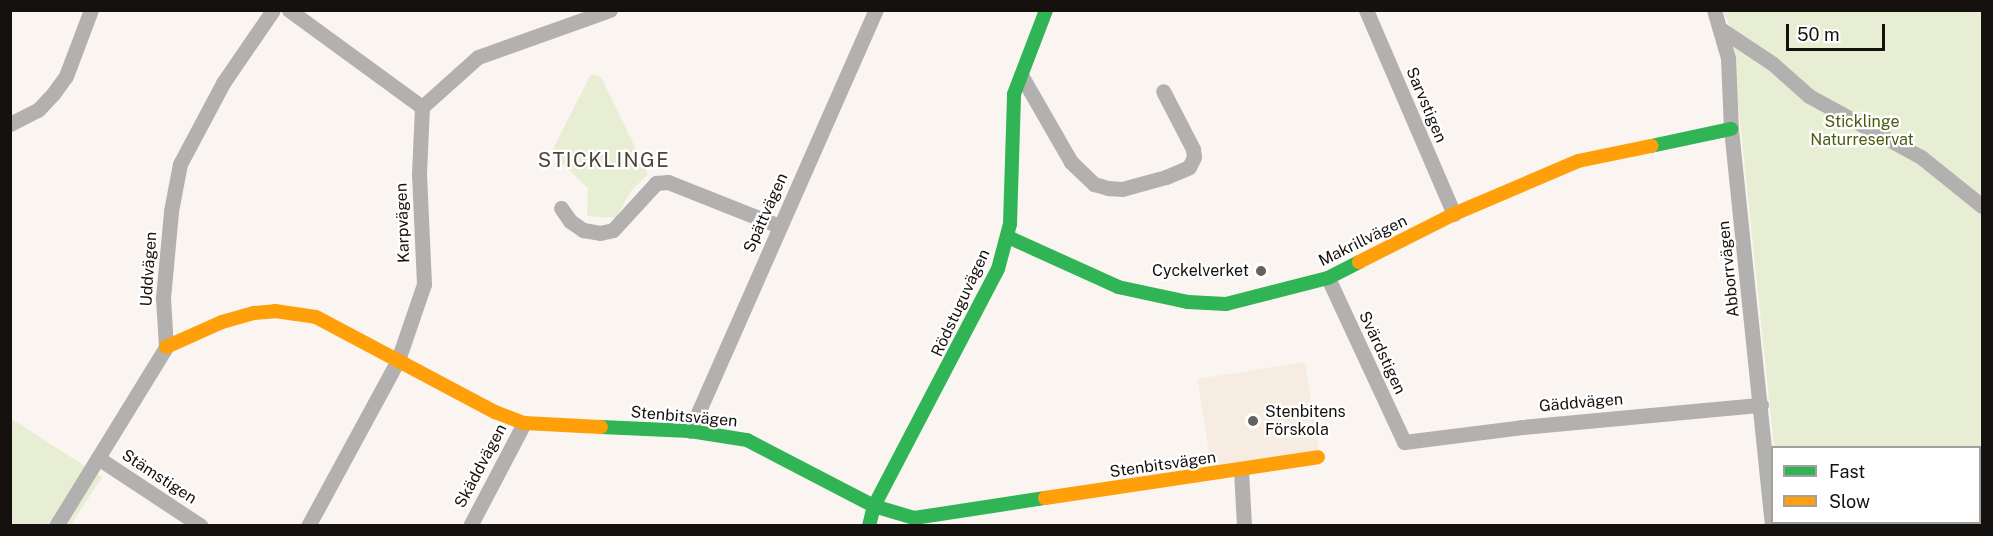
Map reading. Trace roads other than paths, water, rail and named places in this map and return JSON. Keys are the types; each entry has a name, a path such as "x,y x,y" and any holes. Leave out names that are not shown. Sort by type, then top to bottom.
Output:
{"street":[{"path":"10,124 38,110 66,76 91,10"},
{"name":"Uddvägen","path":"165,347 163,298 171,211 180,164 222,83 273,10"},
{"path":"289,10 422,107 477,57 610,10"},
{"name":"Spättvägen","path":"690,431 876,10"},
{"name":"Rödstuguvägen","path":"869,525 874,506 959,350 998,269 1008,237 1011,117 1021,75 1046,10"},
{"name":"Sarvstigen","path":"1366,10 1454,214"},
{"name":"Abborrvägen","path":"1714,10 1722,30 1728,58 1731,129 1771,514"},
{"path":"1722,30 1773,64 1809,96 1921,157 1983,206"},
{"path":"1021,75 1071,162 1083,176 1108,188 1133,186 1189,167 1194,157 1193,149 1163,91"},
{"name":"Karpvägen","path":"308,525 398,360 424,284 419,173 422,107"},
{"name":"Makrillvägen","path":"1008,237 1118,287 1188,302 1226,304 1328,278 1454,214 1578,161 1731,129"},
{"path":"561,208 570,221 583,230 607,231 637,207 656,183 668,182 779,226"},
{"name":"Svärdstigen","path":"1328,278 1404,442"},
{"name":"Stenbitsvägen","path":"165,347 222,322 275,311 316,317 495,412 524,423 690,431 747,440 874,506 914,518 1241,470 1318,456"},
{"path":"56,525 165,347"},
{"name":"Gäddvägen","path":"1404,442 1522,427 1761,405"},
{"name":"Skäddvägen","path":"470,525 524,423"},
{"name":"Stämstigen","path":"98,458 201,525"},
{"path":"1241,470 1244,525"}],"place":[{"name":"Cyckelverket","path":"1261,271"},
{"name":"Stenbitens Förskola","path":"1253,421"}],"district":[{"name":"STICKLINGE","path":"604,160"}],"park label":[{"name":"Sticklinge Naturreservat","path":"1862,131"}]}
